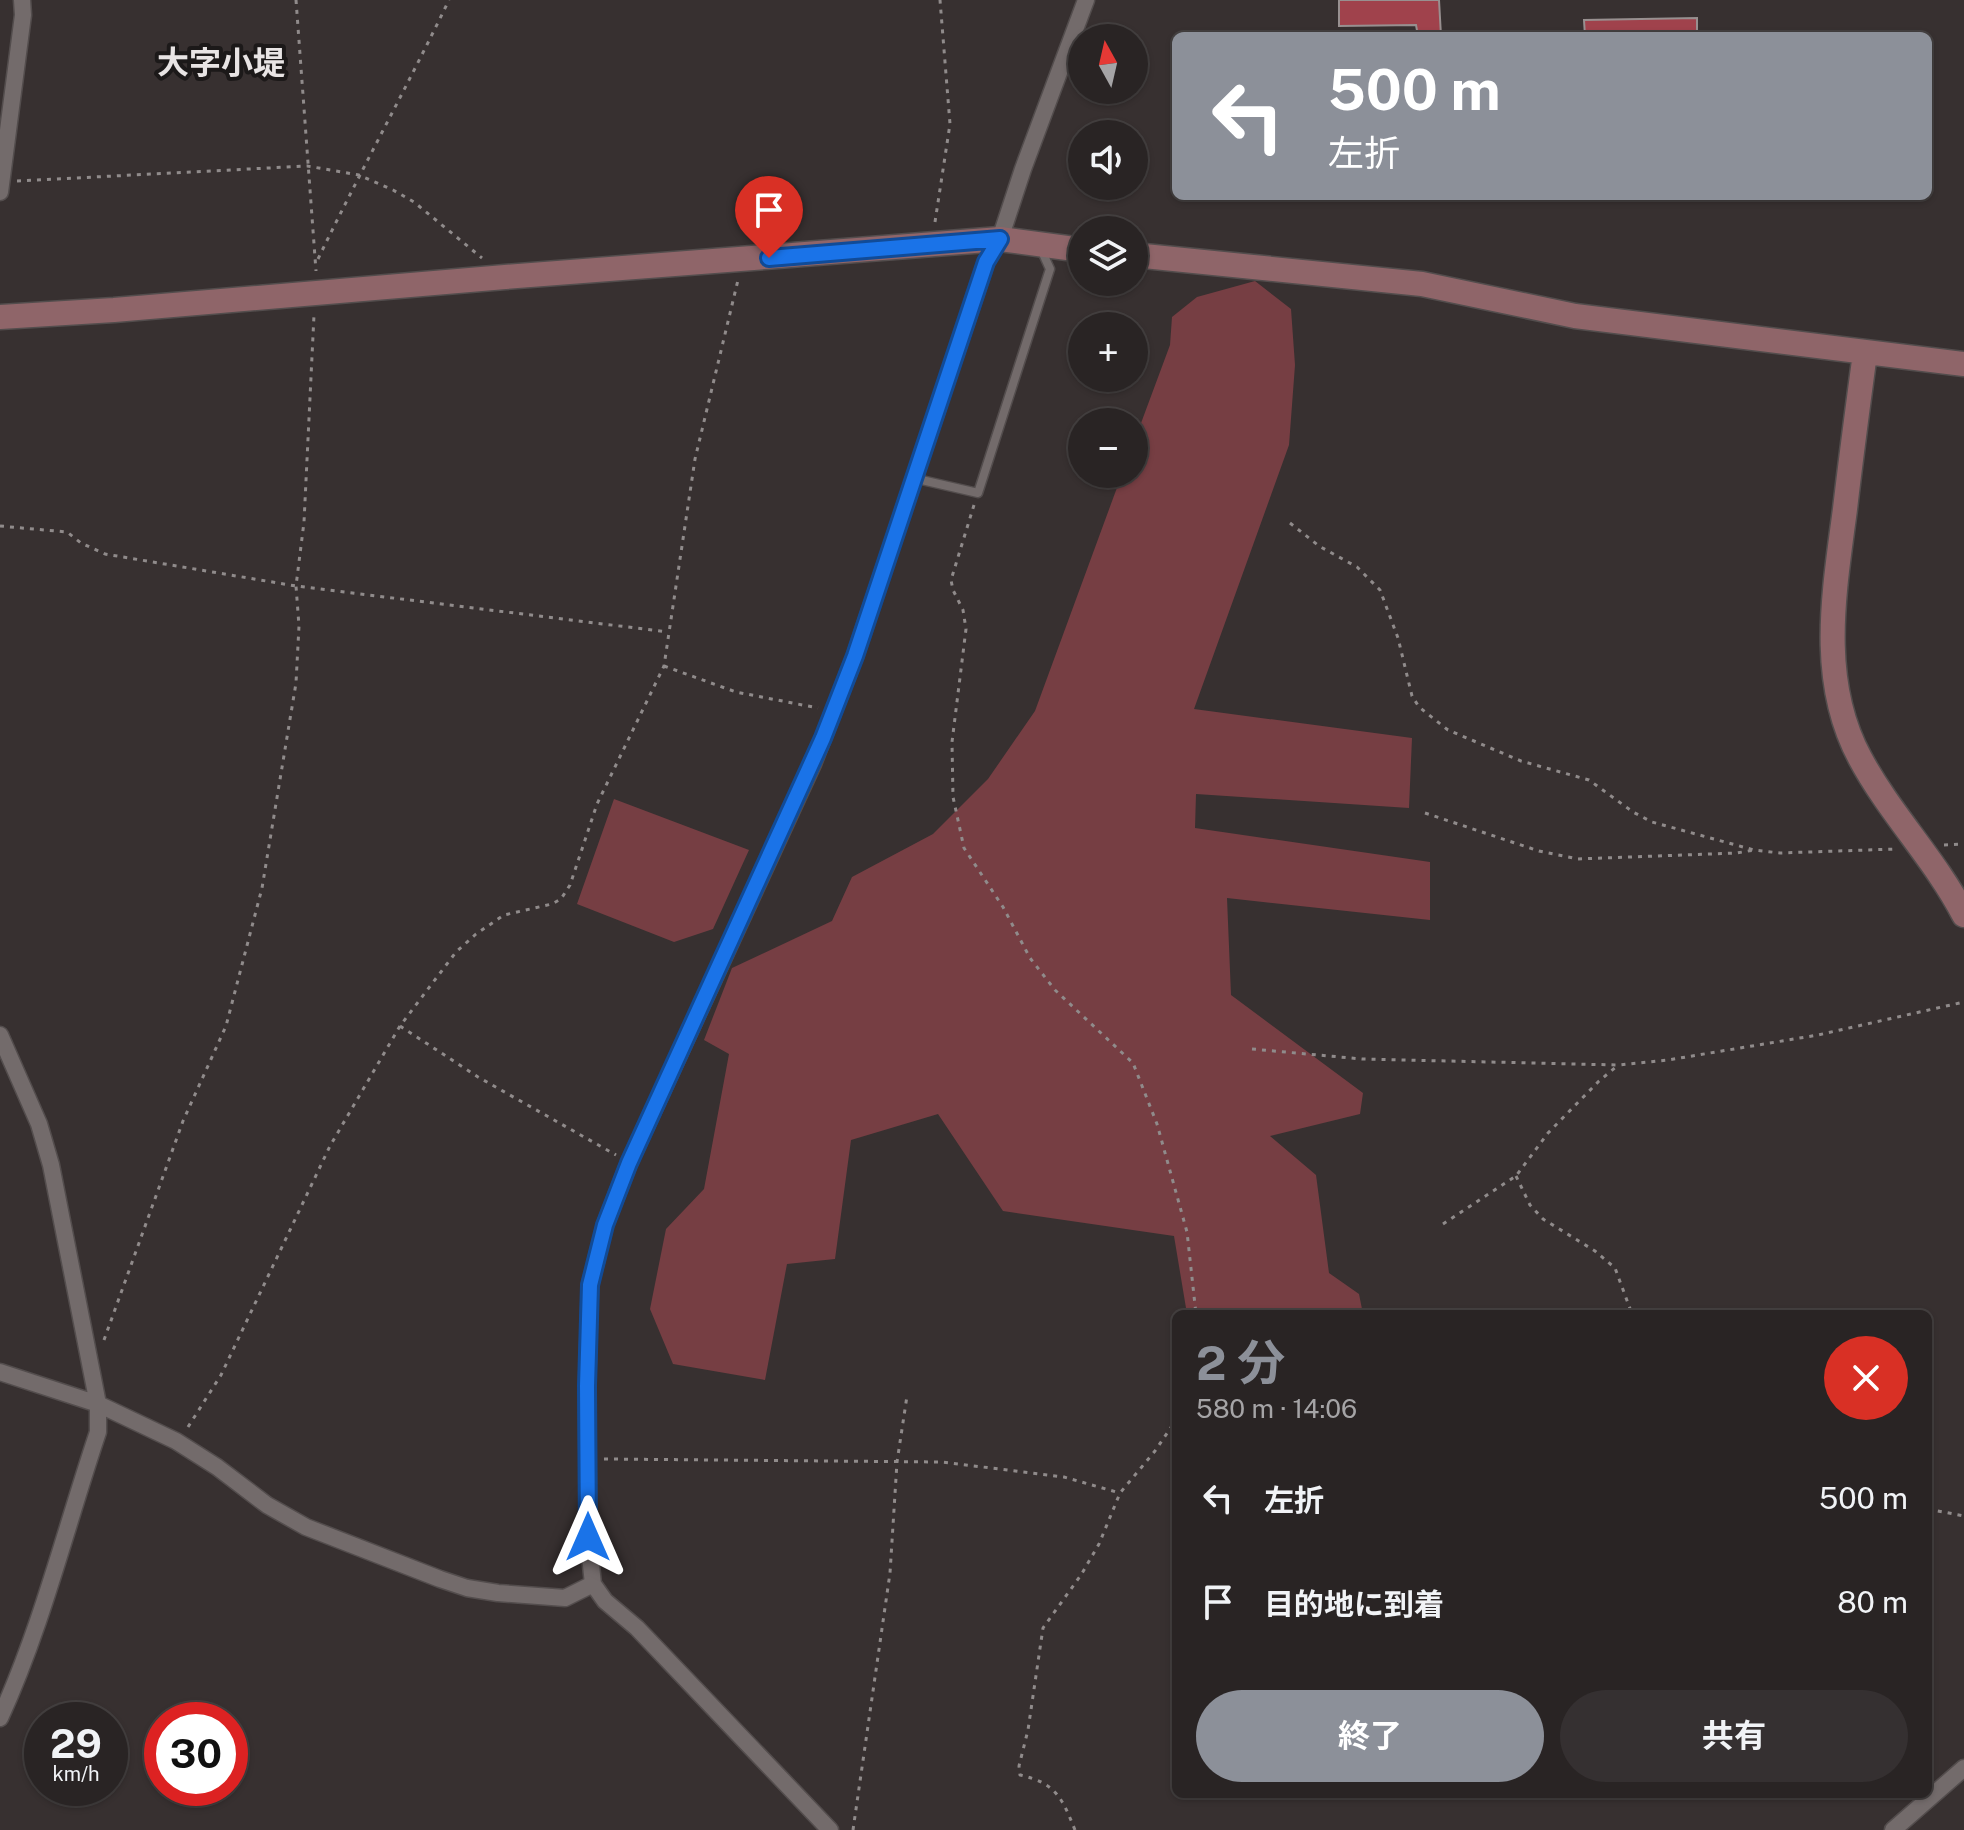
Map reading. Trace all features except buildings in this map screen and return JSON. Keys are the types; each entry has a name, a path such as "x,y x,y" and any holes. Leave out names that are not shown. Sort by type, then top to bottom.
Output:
{"street":[{"path":"1,187 23,15 22,0"},
{"path":"830,1830 637,1628 605,1601 593,1584 588,1551 590,1285 605,1225 629,1163 813,764 834,711 986,262 1000,239 1086,0"},
{"path":"0,317 1000,239 1068,249"},
{"path":"1148,256 1422,284 1575,316 1964,364"},
{"path":"1865,353 1835,584 1831,628 1833,668 1842,709 1860,757 1938,869 1964,915"},
{"path":"0,1035 39,1124 51,1165 98,1404 98,1432 39,1621 0,1718"},
{"path":"0,1372 98,1404 176,1441 267,1505 306,1527 453,1583 498,1593 565,1598 593,1584"},
{"path":"1932,1796 1964,1768"},
{"path":"1893,1830 1930,1798"}],"lane":[{"path":"912,478 978,493 1050,269 1040,246"}],"path":[{"path":"91,1362 101,1347 183,1121 226,1026 262,888 296,683 299,626 296,586 304,522 316,263 296,0"},
{"path":"316,263 449,0"},
{"path":"939,245 934,228 950,124 940,0"},
{"path":"1,187 307,166 359,175 414,202 505,277"},
{"path":"176,1441 201,1410 221,1375 330,1146 400,1026 456,952 490,923 504,915 552,904 561,899 570,885 597,804 664,666 695,459 741,260"},
{"path":"978,493 951,580 963,610 966,629 952,742 953,797 960,834 964,848 1003,907 1030,958 1055,990 1133,1063 1157,1124 1187,1232 1196,1310"},
{"path":"1290,523 1319,546 1357,567 1380,590 1398,638 1412,696 1419,707 1448,730 1521,761 1589,780 1652,822 1754,850 1780,853 1964,844"},
{"path":"0,526 67,532 81,543 105,554 296,586 668,632"},
{"path":"664,666 736,692 834,711"},
{"path":"1425,813 1539,851 1578,859 1754,850"},
{"path":"1252,1049 1362,1059 1618,1065 1668,1060 1818,1035 1964,1002"},
{"path":"400,1026 478,1077 629,1163"},
{"path":"1443,1224 1516,1176 1548,1133 1618,1065"},
{"path":"1516,1176 1530,1205 1543,1219 1595,1251 1615,1268 1631,1310"},
{"path":"853,1830 890,1573 897,1462 907,1396"},
{"path":"1075,1830 1065,1805 1054,1789 1039,1779 1020,1775 1043,1628 1099,1544 1120,1493 1172,1426"},
{"path":"588,1459 942,1462 1064,1477 1120,1493"},
{"path":"1932,1510 1964,1516"}],"shaded area":[{"path":"1255,281 1291,309 1295,365 1289,445 1194,709 1412,738 1409,808 1196,794 1195,828 1430,862 1430,920 1227,898 1231,995 1363,1093 1360,1114 1270,1136 1316,1175 1329,1273 1359,1294 1362,1310 1186,1310 1174,1236 1003,1211 938,1114 851,1140 835,1259 787,1264 765,1380 673,1364 650,1309 666,1229 704,1189 729,1054 704,1040 732,968 832,921 852,877 933,834 988,779 1035,711 1117,488 1148,488 1147,408 1170,345 1172,317 1197,297"},
{"path":"614,799 749,850 713,929 674,942 577,904"}],"district":[{"name":"大字小堤","path":"221,63"}],"route":[{"path":"588,1537 590,1285 605,1225 629,1163 813,764 855,656 986,262 1000,239 769,258"}]}
